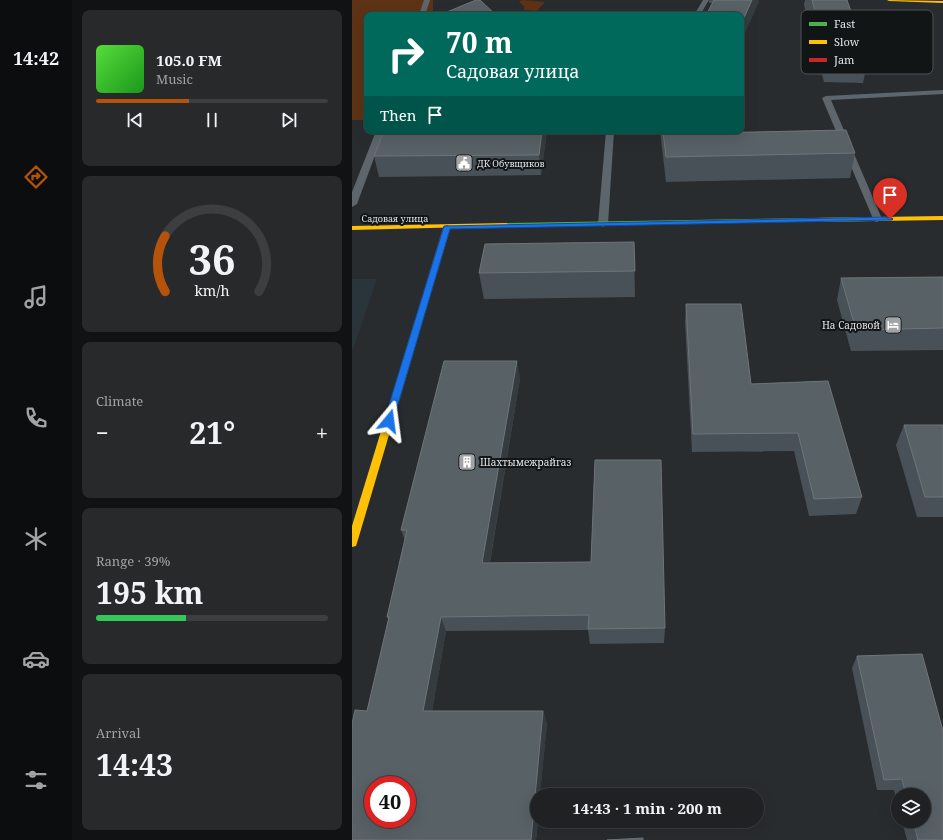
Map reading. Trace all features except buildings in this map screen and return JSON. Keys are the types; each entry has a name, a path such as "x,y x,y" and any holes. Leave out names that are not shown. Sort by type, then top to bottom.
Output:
{"street":[{"path":"888,0 943,2"},
{"name":"Садовая улица","path":"352,228 943,218"},
{"path":"352,543 447,227"}],"lane":[{"path":"423,12 427,0"},
{"path":"699,12 706,0"},
{"path":"876,219 826,98 943,92"},
{"path":"352,204 379,134"},
{"path":"603,224 610,134"}],"shaded area":[{"path":"352,0 433,0 433,12 364,12 364,120 352,120"},
{"path":"522,0 545,2 537,11 524,10 524,6 519,2"},
{"path":"352,279 377,279 352,352"}],"traffic: fast":[{"path":"506,225 810,220"}],"traffic: slow":[{"path":"889,0 943,2"},
{"path":"810,220 943,218"},
{"path":"352,228 506,225"},
{"path":"352,543 419,320"}],"traffic: jam":[{"path":"419,320 447,227"}],"place":[{"name":"ДК Обувщиков","path":"464,163"},
{"name":"На Садовой","path":"893,325"},
{"name":"Шахтымежрайгаз","path":"467,462"}],"route":[{"path":"389,421 447,227 890,219"}]}
